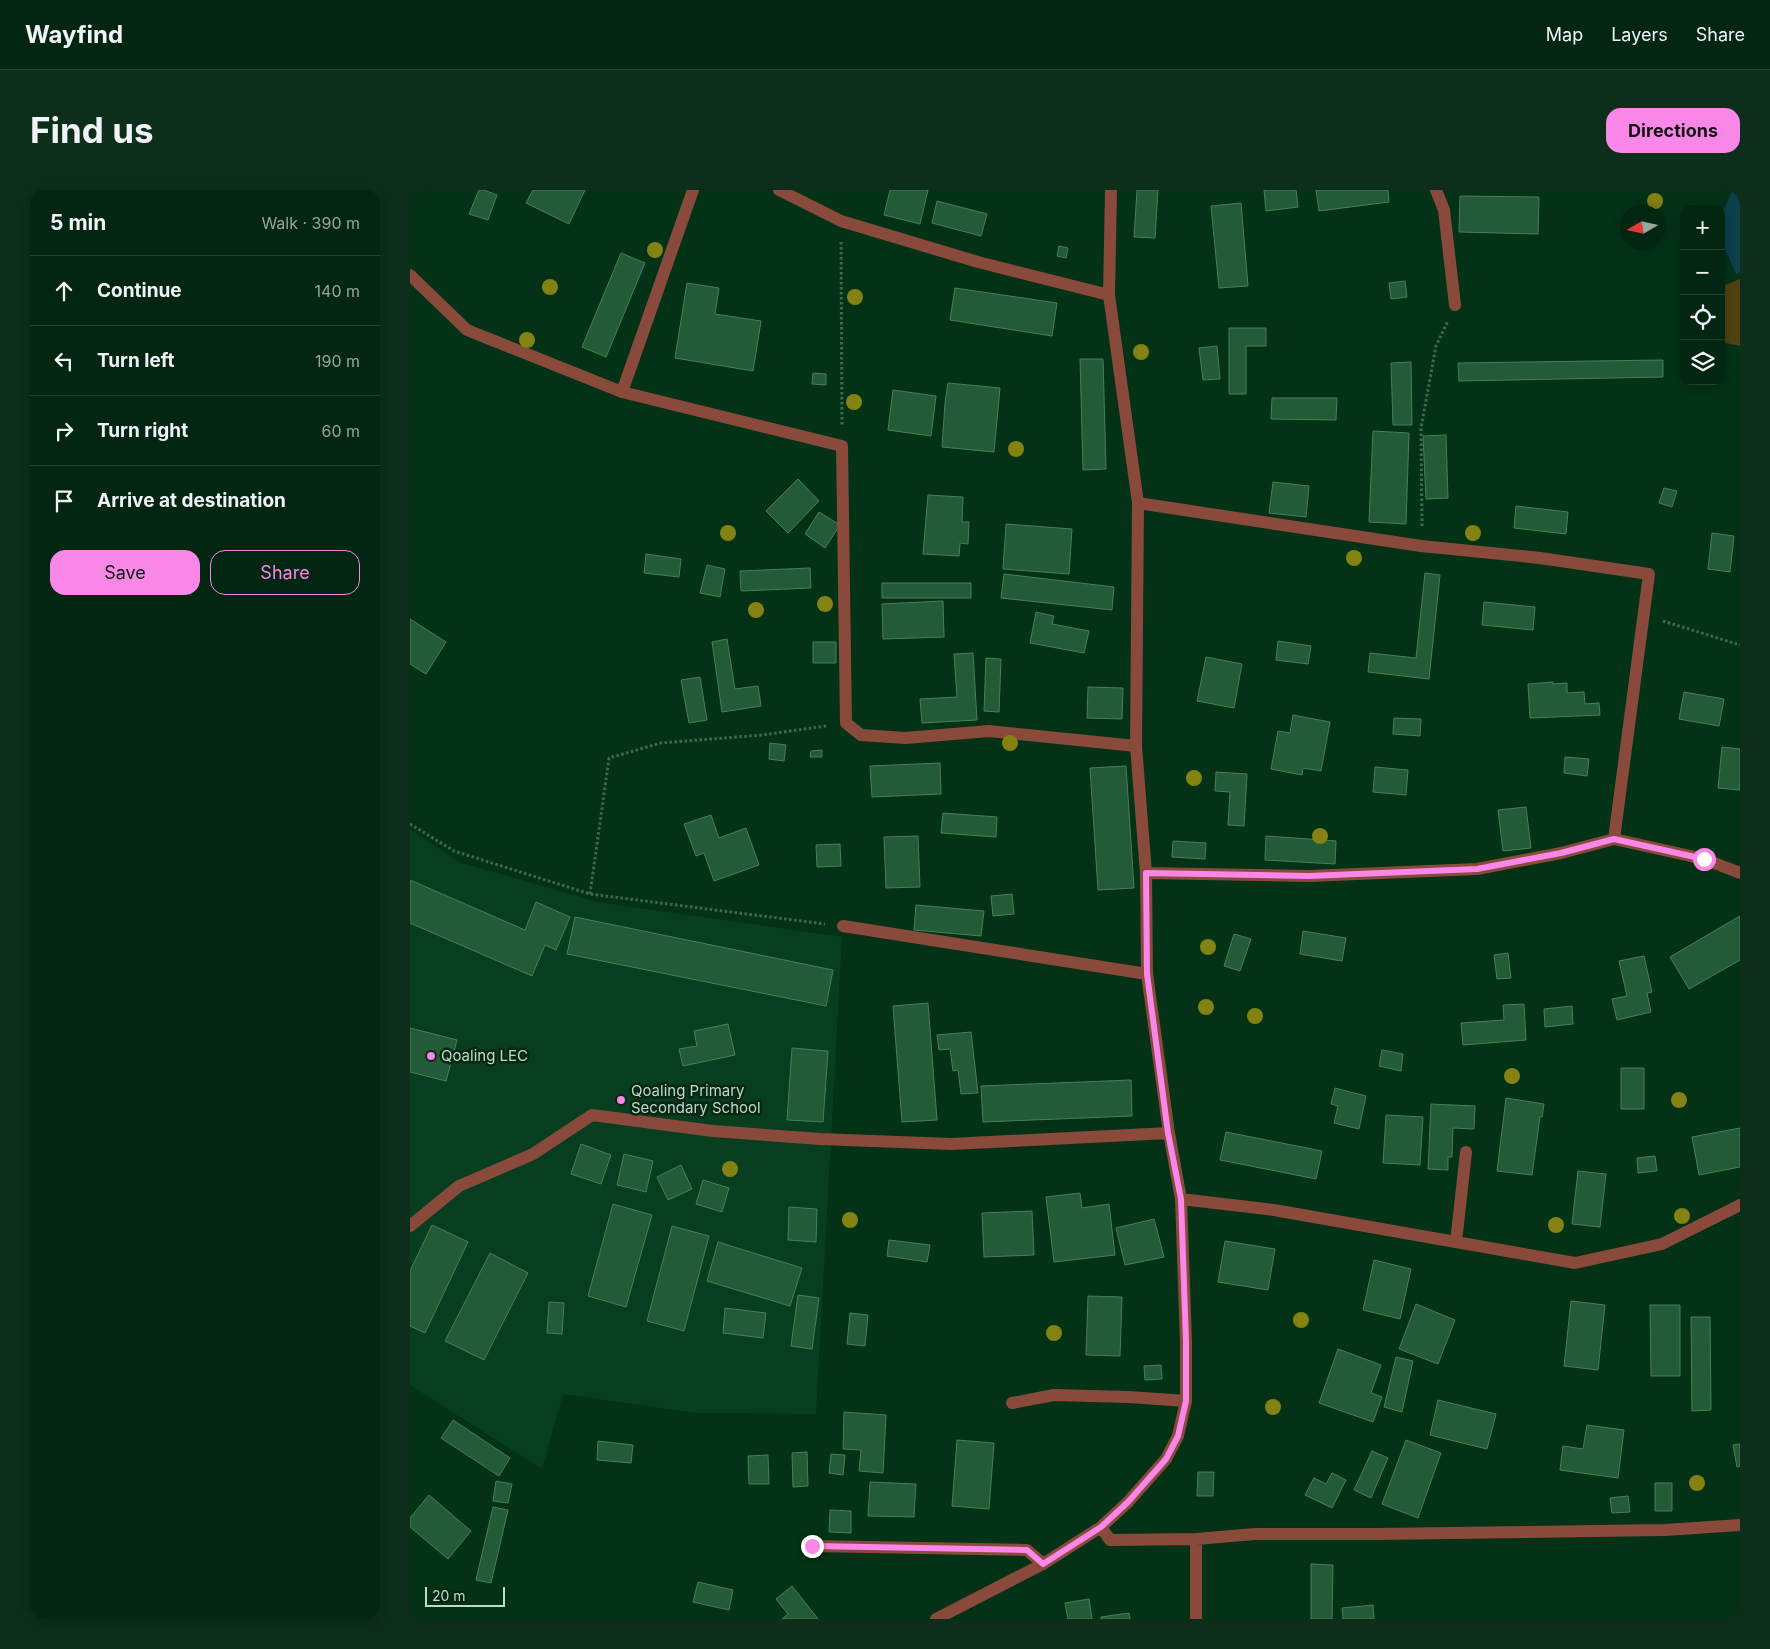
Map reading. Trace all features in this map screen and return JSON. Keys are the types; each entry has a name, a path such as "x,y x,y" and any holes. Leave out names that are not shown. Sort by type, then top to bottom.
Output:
{"street":[{"path":"622,392 693,190"},
{"path":"779,190 841,221 978,262 1109,294"},
{"path":"936,1619 1043,1564 1101,1527 1128,1502 1166,1459 1178,1436 1186,1401 1181,1199 1168,1133 1147,974 1146,873 1136,746 1138,503 1109,294 1111,190"},
{"path":"1436,190 1444,210 1454,305"},
{"path":"410,275 467,330 622,392 842,446 846,723 861,735 906,738 989,732 1136,746"},
{"path":"1138,503 1421,546 1540,558 1649,574 1614,839"},
{"path":"1146,873 1309,876 1477,869 1561,853 1614,839 1704,859 1740,873"},
{"path":"843,926 1147,974"},
{"path":"410,1226 459,1186 533,1154 592,1115 713,1131 820,1139 951,1144 1168,1133"},
{"path":"1456,1242 1466,1152"},
{"path":"1181,1199 1274,1210 1575,1264 1662,1244 1740,1205"},
{"path":"1012,1403 1054,1395 1186,1401"},
{"path":"1101,1527 1110,1540 1196,1539 1255,1534 1645,1530 1740,1525"},
{"path":"1196,1539 1196,1619"},
{"path":"812,1546 1027,1550 1043,1564"}],"path":[{"path":"841,221 842,446"},
{"path":"1421,546 1423,504 1421,428 1436,346 1454,305"},
{"path":"1643,615 1740,645"},
{"path":"590,894 609,758 661,743 762,735 846,723"},
{"path":"410,824 454,851 590,894 843,926"}],"shaded area":[{"path":"1740,279 1740,346 1725,343 1725,285"},
{"name":"Qoaling Primary Secondary School","path":"410,829 459,862 597,902 842,937 816,1414 696,1413 563,1394 542,1469 410,1385"}],"water":[{"path":"1733,190 1740,190 1740,272 1736,274 1725,249 1725,207"}],"building":[{"path":"479,190 497,195 488,220 469,214"},
{"path":"533,190 585,190 569,224 526,203"},
{"path":"890,190 928,190 920,224 884,215"},
{"path":"1137,190 1158,190 1155,238 1134,237"},
{"path":"1264,190 1296,190 1298,207 1266,211"},
{"path":"1316,190 1388,190 1389,202 1319,211"},
{"path":"1460,196 1539,197 1538,234 1459,232"},
{"path":"937,201 987,214 981,236 932,223"},
{"path":"1241,203 1248,286 1219,288 1211,206"},
{"path":"1059,246 1068,248 1066,258 1057,256"},
{"path":"621,253 645,263 606,357 582,347"},
{"path":"1405,281 1407,297 1391,299 1389,283"},
{"path":"687,283 719,288 715,314 761,321 753,371 675,358"},
{"path":"955,288 1057,303 1052,336 950,320"},
{"path":"1229,328 1266,328 1266,346 1246,346 1246,394 1229,394"},
{"path":"1217,346 1220,379 1203,380 1199,348"},
{"path":"1080,359 1103,359 1106,469 1083,470"},
{"path":"1663,360 1663,377 1459,381 1458,363"},
{"path":"1411,362 1412,425 1393,425 1391,363"},
{"path":"813,373 826,374 826,385 812,384"},
{"path":"948,383 1000,388 994,452 942,447"},
{"path":"893,390 936,396 931,436 888,430"},
{"path":"1272,398 1337,398 1336,420 1271,419"},
{"path":"1373,431 1409,433 1406,524 1369,522"},
{"path":"1446,435 1448,498 1426,499 1423,436"},
{"path":"798,479 819,501 788,533 766,511"},
{"path":"1273,482 1309,486 1306,517 1269,513"},
{"path":"1664,488 1677,491 1672,507 1659,503"},
{"path":"928,495 963,497 962,522 969,522 968,544 960,543 959,556 923,554"},
{"path":"1516,506 1568,512 1566,534 1514,528"},
{"path":"819,512 840,525 825,548 805,534"},
{"path":"1006,524 1072,529 1069,574 1003,569"},
{"path":"1712,533 1734,536 1730,572 1708,569"},
{"path":"646,554 681,559 679,577 644,573"},
{"path":"707,565 725,569 720,597 700,593"},
{"path":"810,568 811,588 741,591 740,571"},
{"path":"1425,573 1440,575 1429,679 1368,672 1370,653 1416,658"},
{"path":"1004,574 1114,587 1112,610 1001,598"},
{"path":"882,583 971,583 971,598 882,598"},
{"path":"943,601 944,637 883,639 882,604"},
{"path":"1484,602 1535,607 1533,630 1482,625"},
{"path":"1036,612 1054,616 1052,624 1089,631 1084,653 1030,643"},
{"path":"410,619 446,642 426,674 410,664"},
{"path":"727,639 735,689 758,686 761,706 722,712 712,642"},
{"path":"1278,641 1311,646 1308,664 1276,660"},
{"path":"813,642 836,642 836,663 813,663"},
{"path":"973,653 977,720 922,723 920,699 957,697 954,654"},
{"path":"1206,657 1242,664 1234,708 1197,701"},
{"path":"986,658 1001,659 999,712 984,711"},
{"path":"700,677 707,720 689,723 681,680"},
{"path":"1553,682 1553,684 1567,683 1567,693 1584,692 1585,704 1599,703 1600,715 1530,718 1528,684"},
{"path":"1088,687 1123,688 1122,719 1087,718"},
{"path":"1684,692 1724,699 1719,726 1679,719"},
{"path":"1293,715 1330,722 1321,771 1303,768 1302,775 1271,769 1278,731 1290,733"},
{"path":"1394,718 1421,719 1420,736 1393,734"},
{"path":"770,743 786,745 784,761 769,759"},
{"path":"1722,747 1740,749 1740,790 1718,788"},
{"path":"822,750 822,757 810,757 811,751"},
{"path":"1565,757 1589,759 1587,776 1564,773"},
{"path":"940,763 941,794 872,797 870,766"},
{"path":"1126,766 1134,888 1098,890 1090,768"},
{"path":"1375,767 1408,770 1406,795 1373,792"},
{"path":"1216,772 1247,774 1244,826 1228,825 1230,792 1215,791"},
{"path":"1526,807 1531,848 1503,851 1498,810"},
{"path":"943,813 997,817 996,837 941,833"},
{"path":"711,815 719,838 746,828 759,865 714,881 704,853 696,856 684,824"},
{"path":"918,836 920,887 886,888 884,837"},
{"path":"1266,836 1336,841 1335,864 1265,860"},
{"path":"1173,841 1206,843 1205,859 1172,857"},
{"path":"840,844 841,866 817,867 816,845"},
{"path":"410,880 525,930 536,902 570,917 556,950 545,945 532,976 410,923"},
{"path":"1012,894 1014,914 993,916 991,896"},
{"path":"916,905 984,911 981,936 914,930"},
{"path":"1740,916 1740,960 1689,989 1670,957"},
{"path":"575,917 833,970 826,1006 567,954"},
{"path":"1303,931 1346,938 1342,961 1300,954"},
{"path":"1234,934 1251,939 1240,971 1224,966"},
{"path":"1508,953 1511,978 1497,979 1494,955"},
{"path":"1644,956 1652,992 1647,993 1651,1012 1617,1020 1612,999 1627,996 1619,961"},
{"path":"928,1003 937,1120 902,1122 893,1006"},
{"path":"1524,1004 1526,1040 1463,1045 1461,1023 1504,1020 1503,1005"},
{"path":"1572,1006 1573,1024 1545,1027 1544,1009"},
{"path":"728,1024 735,1055 683,1066 679,1049 697,1046 694,1031"},
{"name":"Qoaling LEC","path":"410,1028 457,1040 446,1081 410,1072"},
{"path":"971,1032 978,1093 961,1094 958,1070 953,1071 950,1049 939,1050 937,1035"},
{"path":"792,1048 828,1051 823,1122 787,1120"},
{"path":"1382,1050 1403,1054 1401,1071 1379,1066"},
{"path":"1621,1068 1644,1068 1644,1109 1621,1109"},
{"path":"1131,1080 1132,1116 983,1122 981,1086"},
{"path":"1335,1088 1366,1096 1359,1129 1334,1123 1338,1106 1331,1104"},
{"path":"1506,1098 1544,1104 1542,1117 1540,1117 1532,1175 1497,1171"},
{"path":"1431,1104 1475,1106 1474,1129 1453,1128 1452,1157 1448,1157 1448,1170 1428,1169"},
{"path":"1386,1115 1423,1117 1420,1165 1383,1163"},
{"path":"1740,1128 1740,1167 1699,1175 1692,1137"},
{"path":"1226,1132 1322,1151 1316,1179 1220,1160"},
{"path":"581,1144 611,1155 601,1184 571,1174"},
{"path":"624,1154 653,1161 646,1192 617,1185"},
{"path":"1655,1156 1657,1171 1638,1173 1637,1158"},
{"path":"681,1165 692,1189 668,1200 657,1177"},
{"path":"1578,1171 1606,1174 1600,1227 1572,1224"},
{"path":"703,1180 729,1188 722,1212 696,1204"},
{"path":"1080,1193 1082,1208 1109,1204 1115,1255 1054,1262 1046,1197"},
{"path":"613,1204 652,1215 626,1307 588,1296"},
{"path":"789,1207 817,1209 816,1242 788,1240"},
{"path":"1032,1211 1034,1255 984,1257 982,1213"},
{"path":"1154,1219 1164,1257 1125,1265 1116,1228"},
{"path":"432,1225 468,1242 425,1333 410,1326 410,1271"},
{"path":"672,1226 709,1236 684,1331 647,1321"},
{"path":"889,1240 930,1245 927,1262 887,1256"},
{"path":"1225,1241 1275,1249 1268,1290 1218,1282"},
{"path":"718,1242 802,1268 790,1306 707,1281"},
{"path":"490,1253 528,1273 484,1360 445,1341"},
{"path":"1374,1260 1411,1269 1400,1319 1363,1310"},
{"path":"798,1295 819,1298 812,1349 791,1346"},
{"path":"1088,1296 1122,1297 1120,1356 1086,1355"},
{"path":"1571,1301 1605,1305 1598,1370 1564,1366"},
{"path":"549,1302 564,1303 562,1334 547,1333"},
{"path":"1416,1304 1455,1320 1438,1364 1399,1349"},
{"path":"1650,1305 1680,1305 1680,1376 1651,1376"},
{"path":"725,1308 766,1313 763,1338 723,1333"},
{"path":"850,1313 868,1315 865,1346 847,1344"},
{"path":"1691,1317 1710,1317 1711,1410 1692,1411"},
{"path":"1338,1349 1381,1365 1371,1393 1382,1397 1373,1422 1319,1403"},
{"path":"1396,1357 1413,1361 1402,1412 1384,1407"},
{"path":"1161,1365 1162,1379 1145,1380 1144,1366"},
{"path":"1438,1400 1496,1414 1487,1449 1430,1435"},
{"path":"844,1412 886,1415 883,1473 859,1471 861,1450 843,1449"},
{"path":"453,1420 510,1458 499,1476 441,1438"},
{"path":"1587,1425 1624,1430 1618,1478 1560,1470 1563,1446 1583,1449"},
{"path":"957,1440 994,1443 989,1509 952,1506"},
{"path":"1406,1440 1441,1453 1418,1518 1382,1504"},
{"path":"598,1441 633,1445 631,1463 597,1460"},
{"path":"1740,1444 1740,1466 1737,1467 1733,1445"},
{"path":"1372,1451 1388,1458 1371,1498 1354,1490"},
{"path":"807,1452 808,1486 793,1487 792,1453"},
{"path":"831,1454 845,1455 843,1475 829,1473"},
{"path":"768,1455 769,1484 749,1484 748,1456"},
{"path":"1198,1472 1214,1472 1213,1496 1197,1496"},
{"path":"1332,1473 1346,1480 1332,1508 1305,1495 1314,1478 1326,1484"},
{"path":"496,1481 512,1484 508,1503 493,1501"},
{"path":"870,1482 916,1484 914,1517 868,1516"},
{"path":"1655,1483 1672,1483 1672,1511 1655,1511"},
{"path":"429,1495 471,1531 448,1559 410,1527 410,1518"},
{"path":"1628,1496 1630,1512 1612,1513 1610,1498"},
{"path":"493,1507 508,1510 491,1583 476,1580"},
{"path":"830,1510 851,1511 851,1533 829,1532"},
{"path":"1311,1564 1333,1565 1332,1619 1311,1619"},
{"path":"698,1582 733,1590 729,1610 693,1602"},
{"path":"792,1586 818,1619 782,1619 788,1614 776,1599"},
{"path":"1089,1599 1092,1619 1068,1619 1065,1603"},
{"path":"1373,1605 1374,1619 1343,1619 1342,1608"},
{"path":"1129,1613 1130,1619 1101,1619 1101,1617"}],"place":[{"name":"Qoaling LEC","path":"431,1056"},
{"name":"Qoaling Primary Secondary School","path":"621,1100"}],"route":[{"path":"812,1546 1027,1550 1043,1564 1101,1527 1128,1502 1166,1459 1178,1436 1186,1401 1181,1199 1168,1133 1147,974 1146,873 1309,876 1477,869 1561,853 1614,839 1704,859"}]}
